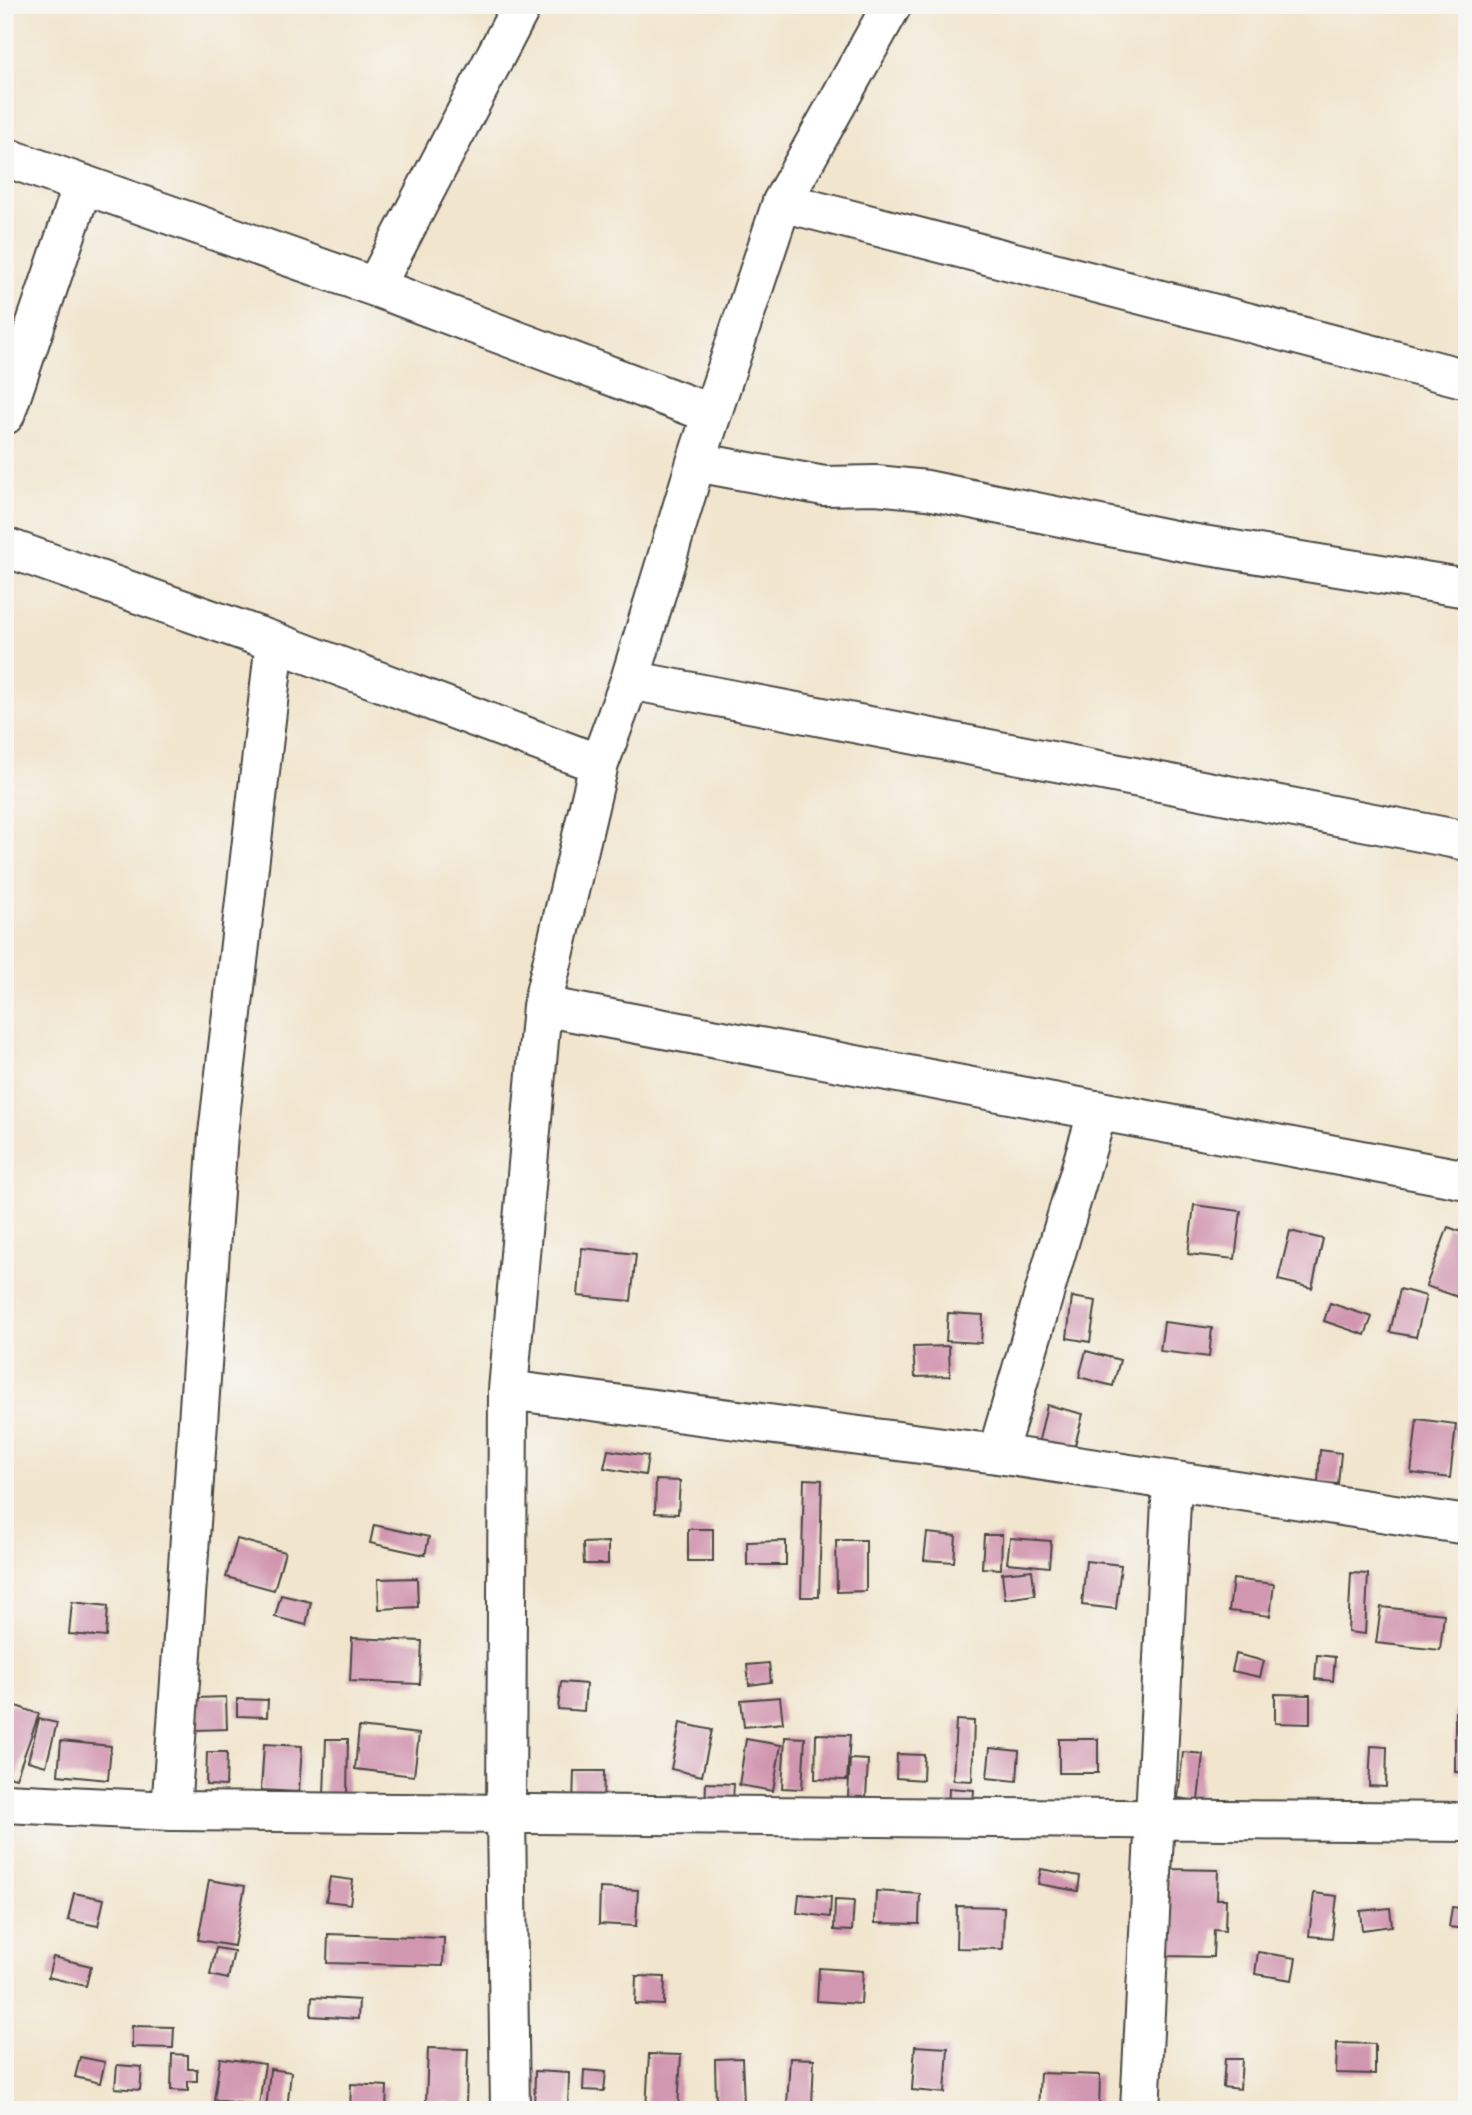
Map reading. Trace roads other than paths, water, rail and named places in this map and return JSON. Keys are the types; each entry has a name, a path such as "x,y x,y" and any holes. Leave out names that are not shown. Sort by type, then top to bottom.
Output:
{"street":[{"path":"375,287 522,5"},
{"path":"510,2110 506,1815 508,1390 542,1006 599,764 630,680 696,462 782,202 892,5"},
{"path":"5,157 375,287 712,414"},
{"path":"5,415 83,184"},
{"path":"782,202 1467,379"},
{"path":"696,462 824,486 876,485 926,490 1184,542 1467,588"},
{"path":"5,547 275,642 599,764"},
{"path":"171,1811 218,1134 275,642"},
{"path":"630,680 1467,841"},
{"path":"542,1006 1467,1180"},
{"path":"997,1454 1098,1110"},
{"path":"508,1390 997,1454 1467,1524"},
{"path":"1140,2110 1172,1482"},
{"path":"5,1802 171,1811 1467,1822"}]}
